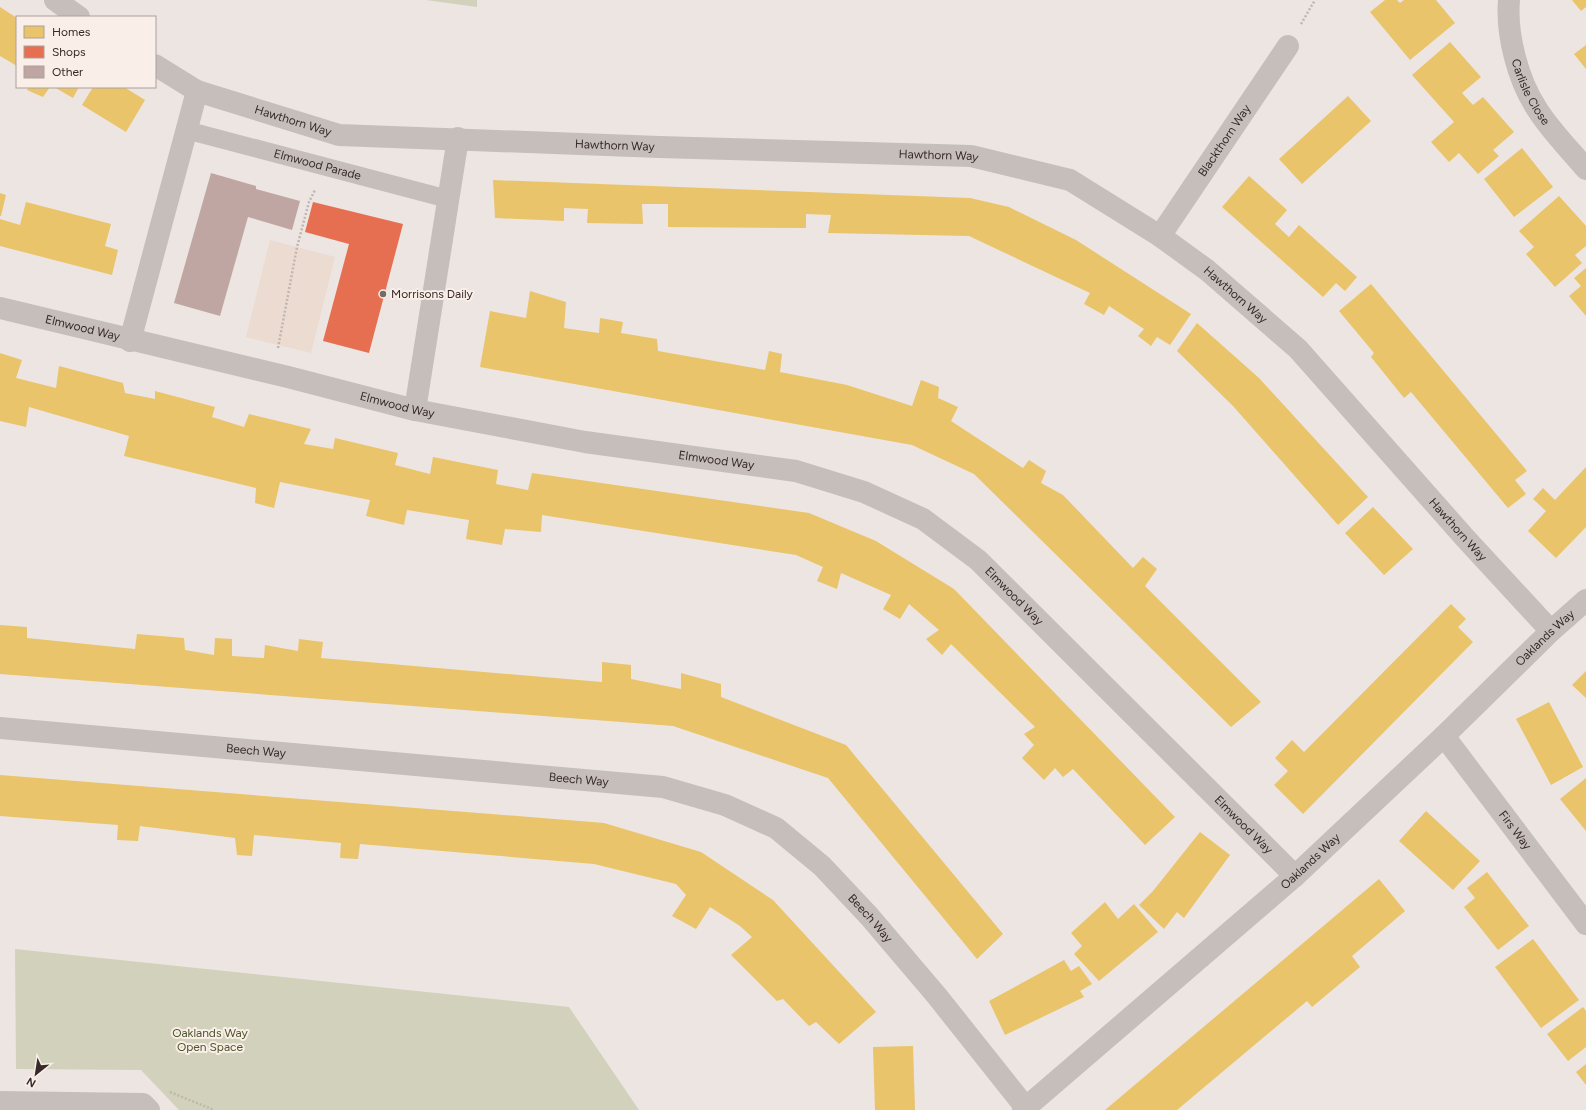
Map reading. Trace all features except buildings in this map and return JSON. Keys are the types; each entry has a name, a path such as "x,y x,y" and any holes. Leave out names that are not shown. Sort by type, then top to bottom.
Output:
{"street":[{"path":"55,0 78,16"},
{"name":"Carlisle Close","path":"1509,0 1508,11 1516,67 1537,109 1586,169"},
{"name":"Blackthorn Way","path":"1160,236 1288,46"},
{"name":"Hawthorn Way","path":"156,67 197,91 339,135 971,156 1070,180 1160,236 1207,270 1298,349 1550,631"},
{"path":"130,341 197,91"},
{"path":"415,410 458,138"},
{"name":"Elmwood Way","path":"0,308 130,341 288,377 415,410 585,442 796,471 864,492 923,519 978,560 1295,876"},
{"name":"Oaklands Way","path":"1024,1109 1295,876 1444,736 1550,631 1586,600"},
{"name":"Beech Way","path":"0,728 664,787 725,805 776,828 822,866 869,916 937,996 1024,1109"},
{"name":"Firs Way","path":"1444,736 1586,924"},
{"path":"0,1102 146,1107"}],"lane":[{"name":"Elmwood Parade","path":"186,130 448,199"}],"path":[{"path":"278,348 297,247 309,202 327,167"},
{"path":"146,1107 153,1085 214,1110"}],"green space":[{"path":"426,0 477,0 477,7"},
{"name":"Oaklands Way Open Space","path":"15,949 569,1007 639,1110 179,1110 141,1070 16,1069"}],"shaded area":[{"path":"270,240 335,257 311,353 246,337"}],"place":[{"name":"Morrisons Daily","path":"383,294"}]}
